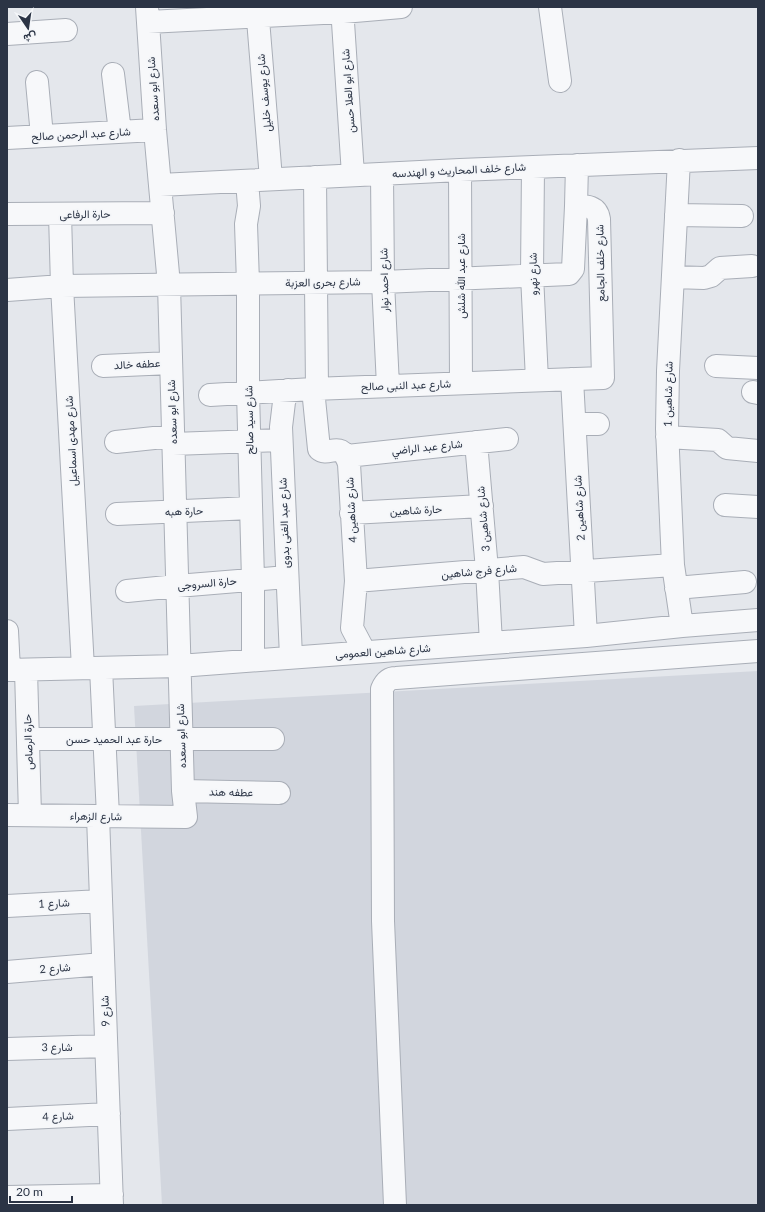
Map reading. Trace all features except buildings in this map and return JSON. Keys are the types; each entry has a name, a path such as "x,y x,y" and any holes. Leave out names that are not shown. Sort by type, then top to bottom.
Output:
{"street":[{"path":"148,15 401,7"},
{"path":"550,7 560,81"},
{"name":"شارع ابو العلا حسن","path":"343,9 353,175"},
{"name":"شارع يوسف خليل","path":"258,12 271,179"},
{"name":"شارع ابو سعده","path":"148,15 155,130 168,285 183,791 186,817"},
{"path":"7,34 66,30"},
{"path":"113,74 120,132"},
{"path":"37,82 42,136"},
{"name":"شارع عبد الرحمن صالح","path":"7,138 155,130"},
{"name":"شارع خلف المحاريث و الهندسه","path":"160,185 679,160 758,158"},
{"name":"شارع شاهين 1","path":"679,160 668,371 667,437 672,565 682,626"},
{"path":"576,206 577,166"},
{"name":"شارع نهرو","path":"533,167 532,275 538,380"},
{"name":"شارع عبد الله شلش","path":"460,170 461,383"},
{"name":"شارع احمد نوار","path":"382,174 383,282 388,386"},
{"path":"315,177 315,389 319,449 324,451 338,450 342,451 347,456"},
{"name":"شارع سيد صالح","path":"247,181 249,198 246,224 248,283 248,392 253,580 253,660"},
{"name":"شارع بحرى العزبة","path":"7,290 62,286 383,282 532,275 564,275 569,274 574,269 576,206"},
{"name":"شارع خلف الجامع","path":"576,206 591,207 598,215 603,378"},
{"name":"حارة الرفاعى","path":"7,214 163,213"},
{"name":"شارع مهدى اسماعيل","path":"60,214 62,286 92,668 104,739"},
{"path":"676,215 742,216"},
{"path":"673,276 704,278 710,276 720,268 752,266"},
{"name":"عطفه خالد","path":"103,366 170,362"},
{"path":"716,366 758,368"},
{"name":"شارع عبد النبى صالح","path":"210,395 288,390 603,378"},
{"name":"شارع شاهين 2","path":"572,379 586,636"},
{"name":"شارع عبد الغنى بدوى","path":"288,390 282,414 281,440 291,658"},
{"path":"575,424 598,424"},
{"path":"667,437 720,440 726,448 758,451"},
{"name":"شارع عبد الراضي","path":"347,456 507,439"},
{"path":"116,442 173,440 281,440"},
{"name":"شارع شاهين 3","path":"476,442 487,570 491,643"},
{"name":"شارع شاهين 4","path":"347,456 349,464 356,581 352,628 361,645 362,652"},
{"path":"725,505 758,507"},
{"name":"حارة شاهين","path":"351,513 482,506"},
{"name":"حارة هبه","path":"117,514 251,508"},
{"name":"شارع فرج شاهين","path":"356,581 524,567 543,574 672,565"},
{"name":"حارة السروجى","path":"127,591 287,577"},
{"path":"676,588 745,582"},
{"name":"شارع شاهين العمومى","path":"14,670 179,666 586,636 758,620"},
{"name":"حارة الرصاص","path":"7,631 28,739 30,815"},
{"path":"395,1205 383,922 382,689 384,684 391,678 758,651"},
{"name":"حارة عبد الحميد حسن","path":"28,739 273,739"},
{"name":"شارع 9","path":"104,739 101,901 112,1200"},
{"name":"عطفه هند","path":"183,791 280,793"},
{"name":"شارع الزهراء","path":"7,815 186,817"},
{"name":"شارع 1","path":"7,906 101,901"},
{"name":"شارع 2","path":"7,972 104,964"},
{"name":"شارع 3","path":"7,1048 106,1046"},
{"name":"شارع 4","path":"7,1119 109,1114"},
{"path":"7,1197 112,1200"}],"shaded area":[{"path":"758,671 758,1205 162,1205 134,706"}]}
